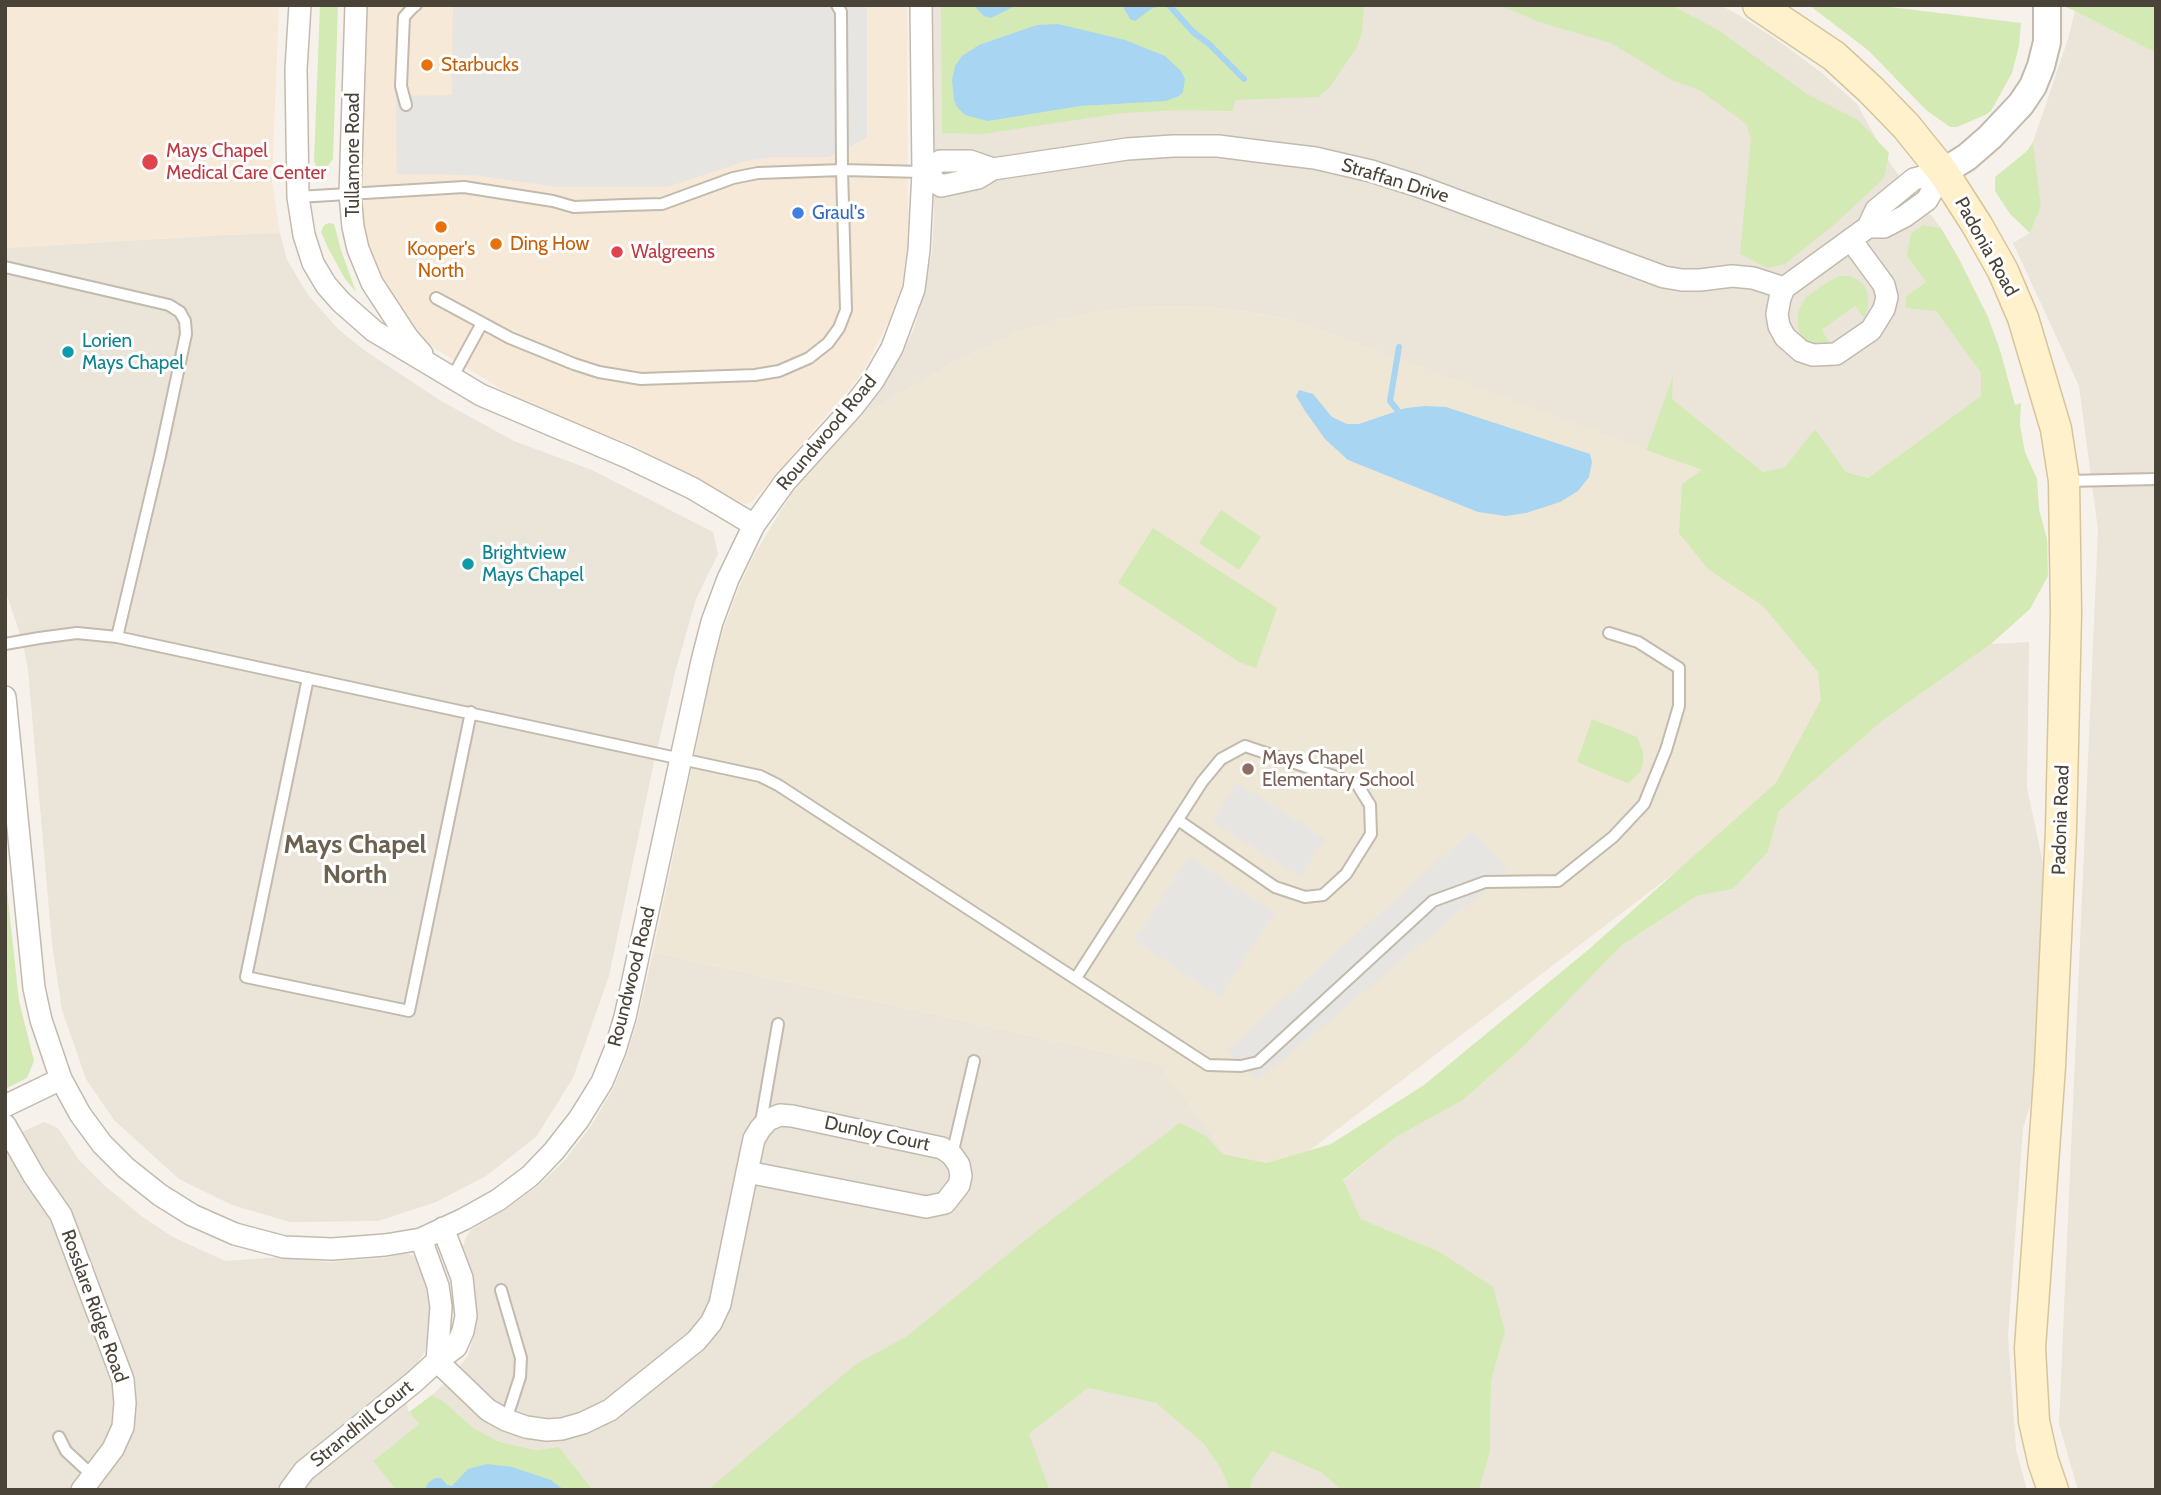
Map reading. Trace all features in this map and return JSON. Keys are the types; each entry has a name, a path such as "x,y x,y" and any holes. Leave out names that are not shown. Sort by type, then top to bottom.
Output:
{"main road":[{"name":"Padonia Road","path":"1758,5 1833,56 1871,90 1906,126 1943,172 2003,271 2023,318 2056,429 2064,481 2066,613 2059,883 2050,1066 2030,1348 2034,1422 2053,1490"}],"street":[{"name":"Tullamore Road","path":"300,5 296,69 298,197 313,263 326,285 374,331 492,400 627,457 692,488 754,525"},
{"name":"Tullamore Road","path":"356,5 350,194 353,227 358,249 372,283 408,338 432,366"},
{"name":"Roundwood Road","path":"5,697 34,988 41,1020 61,1079 80,1114 102,1144 126,1168 159,1195 192,1215 235,1234 284,1247 332,1249 421,1239 498,1200 530,1176 579,1119 602,1082 615,1049 625,1017 712,622 728,579 754,525 785,482 873,381 892,348 914,289 923,172 921,5"},
{"path":"1859,233 1887,297 1879,319 1871,330 1836,354 1813,355 1801,351 1785,337 1779,326 1777,314 1784,288 1859,233 1876,210 1914,179 1943,172 1967,157 2021,104 2033,86 2047,42 2047,5"},
{"name":"Straffan Drive","path":"923,172 940,161 970,161 993,169 1084,154 1173,146 1218,146 1315,159 1418,186 1664,277 1682,280 1732,276 1753,278 1784,288"},
{"path":"5,1106 61,1079"},
{"name":"Dunloy Court","path":"747,1172 926,1207 945,1203 959,1185 959,1165 952,1155 942,1148 792,1116 780,1115 768,1120 760,1129"},
{"name":"Rosslare Ridge Road","path":"5,1125 34,1176 61,1215 123,1380 123,1427 114,1449 88,1483"},
{"path":"421,1239 438,1286 441,1307 437,1361 488,1410 506,1420 547,1430 583,1423 610,1410 696,1341 711,1323 720,1304 754,1139 760,1129"},
{"name":"Strandhill Court","path":"290,1490 304,1471 456,1347 466,1316 462,1278 443,1228"}],"lane":[{"path":"406,105 401,86 404,17 416,5"},
{"path":"436,298 510,338 574,364 599,372 641,379 755,375 779,371 809,358 828,343 839,328 846,310 839,8"},
{"path":"298,197 464,187 553,201 574,207 638,205 662,204 733,178 758,173 842,170 923,172"},
{"path":"5,267 169,305 180,312 186,321 186,334 166,428 117,637"},
{"path":"452,377 482,323"},
{"path":"2064,481 2156,479"},
{"path":"5,644 77,634 117,637 760,776 778,785 1208,1065 1241,1066 1258,1062 1433,901 1485,881 1558,881 1614,837 1644,804 1667,750 1679,706 1679,668 1638,642 1609,633"},
{"path":"308,678 246,977 259,980 409,1011 471,712"},
{"path":"1076,978 1202,782 1221,759 1245,746 1357,784 1370,805 1371,834 1346,874 1323,895 1305,897 1275,887 1178,820"},
{"path":"760,1129 778,1024"},
{"path":"952,1155 974,1061"},
{"path":"501,1290 521,1358 520,1377 506,1420"},
{"path":"59,1437 88,1483"}],"shaded area":[{"path":"5,5 279,5 272,181 280,233 5,248"},
{"path":"363,5 907,5 908,213 902,286 891,317 862,374 752,502 745,504 738,501 630,444 540,409 504,391 431,346 410,325 378,279 359,223"},
{"path":"453,5 864,5 867,9 867,138 829,157 773,157 746,161 667,187 558,187 473,175 397,174 396,96 452,95"},
{"path":"933,5 1720,5 1780,42 1822,73 1857,104 1891,165 1941,228 1923,225 1907,256 1926,282 1906,296 1936,311 1981,373 1981,396 1868,478 1846,472 1815,430 1785,467 1763,472 1672,399 1672,379 1646,450 1296,321 1208,307 1147,306 1058,320 1016,333 951,364 860,417 881,389 913,331 932,253","holes":["1839,276 1864,317 1855,306 1822,330 1830,343 1803,302"]},
{"path":"2075,11 2156,53 2156,1490 2078,1490 2059,1424 2098,530 2079,386 2013,243 2030,233 2041,206 2033,142"},
{"path":"280,233 287,260 308,295 339,330 364,350 441,401 514,441 592,470 713,532 718,554 696,599 676,669 609,976 573,1078 536,1137 486,1176 436,1202 378,1221 290,1222 232,1205 179,1179 114,1120 86,1079 62,1010 52,944 28,670 23,643 5,590 5,248"},
{"name":"Mays Chapel Elementary School","path":"1147,306 1208,307 1296,321 1732,481 2043,578 1677,871 1255,1192 1159,1064 653,952 713,666 724,627 755,553 792,493 860,417 951,364 1016,333 1058,320"},
{"path":"2029,642 2027,788 2043,863 2036,1086 2023,1128 2008,1335 2016,1450 2027,1490 1479,1490 1490,1452 1491,1381 1505,1332 1438,1251 1361,1219 1343,1181 1396,1137 1463,1100 1523,1047 1622,945 1697,896 1733,889 1768,852 1779,811 1882,721 1991,644"},
{"path":"1236,782 1325,839 1300,877 1212,821"},
{"path":"1472,831 1509,870 1258,1080 1227,1050"},
{"path":"1189,857 1275,913 1220,997 1134,940"},
{"path":"653,952 1159,1064 1255,1192 862,1490 593,1490 559,1447 536,1450 500,1442 475,1429 443,1401 432,1395 468,1356 473,1338 474,1279 463,1246 466,1237 471,1230 538,1186 565,1160 591,1126 613,1089 627,1054"},
{"path":"44,1122 58,1128 79,1160 140,1215 171,1236 225,1261 281,1257 328,1262 383,1258 408,1253 421,1260 434,1289 430,1341 409,1375 400,1383 409,1412 419,1424 373,1461 396,1490 5,1490 5,1140"},
{"path":"1088,1388 1156,1403 1203,1443 1221,1469 1230,1490 1050,1490 1029,1434"},
{"path":"1272,1451 1322,1473 1341,1490 1250,1490 1252,1480"}],"green space":[{"path":"320,5 338,5 333,159 327,167 321,169 314,161"},
{"path":"941,5 1364,5 1362,32 1357,47 1329,88 1318,97 1235,100 1233,111 1122,113 982,134 942,133"},
{"path":"1499,5 1671,5 1718,30 1807,94 1858,120 1889,153 1884,178 1836,223 1785,264 1767,268 1740,254 1751,140 1747,125 1699,90 1672,80 1611,43 1542,23"},
{"path":"1809,5 1874,5 2021,23 2019,46 2012,73 1991,111 1957,127 1950,127 1926,110 1869,51"},
{"path":"2061,5 2156,5 2156,53 2075,11"},
{"path":"2033,142 2041,206 2030,233 2010,214 1995,191 1995,177 2027,151"},
{"path":"334,224 356,292 345,279 321,232 324,225"},
{"path":"1923,225 1941,228 1958,257 1988,317 2015,405 2021,403 2020,425 2025,452 2037,479 2039,509 2047,539 2048,576 2030,609 1991,644 1882,721 1779,811 1768,852 1733,889 1697,896 1622,945 1523,1047 1463,1100 1396,1137 1343,1180 1361,1219 1438,1251 1493,1287 1505,1332 1491,1381 1490,1452 1479,1490 1341,1490 1322,1473 1272,1451 1252,1480 1250,1490 1230,1490 1221,1469 1203,1443 1156,1403 1088,1388 1029,1434 1050,1490 708,1490 856,1364 906,1337 1038,1230 1180,1123 1206,1136 1222,1154 1267,1163 1331,1144 1424,1085 1588,950 1776,783 1821,700 1818,672 1763,606 1708,569 1679,533 1682,484 1702,470 1646,450 1673,376 1672,399 1763,472 1785,467 1815,429 1846,472 1868,478 1981,396 1981,373 1936,311 1906,308 1906,296 1926,282 1907,256 1911,234"},
{"path":"1839,276 1849,276 1865,286 1868,307 1864,318 1855,306 1822,330 1830,343 1812,344 1801,336 1798,312 1806,297"},
{"path":"1221,510 1261,537 1239,570 1199,543"},
{"path":"1153,528 1277,608 1256,668 1239,662 1118,583"},
{"path":"1592,719 1637,737 1643,752 1643,762 1640,772 1627,783 1577,762"},
{"path":"5,871 19,1001 34,1061 27,1078 5,1089"},
{"path":"432,1395 443,1401 475,1429 500,1442 536,1450 559,1447 593,1490 396,1490 373,1461 419,1424 409,1412"}],"water":[{"path":"973,5 1017,5 991,18 984,16"},
{"path":"1122,5 1162,5 1151,9 1135,21 1130,19"},
{"path":"1058,24 1125,40 1165,56 1181,71 1185,79 1183,92 1166,101 1080,106 988,121 965,115 957,107 952,80 955,66 962,56 979,45 1037,25"},
{"path":"1299,390 1313,394 1332,417 1347,424 1359,424 1406,408 1446,407 1590,454 1592,462 1589,477 1578,491 1560,502 1526,513 1506,516 1478,512 1348,460 1325,439 1305,411 1296,396"},
{"path":"487,1464 512,1467 551,1480 564,1490 425,1490 428,1483 435,1478 441,1478 447,1485 452,1486 468,1469"}],"waterway":[{"path":"1169,5 1193,32 1244,79"},
{"path":"1399,347 1390,401 1403,417"}],"place":[{"name":"Starbucks","path":"427,65"},
{"name":"Mays Chapel Medical Care Center","path":"150,162"},
{"name":"Graul's","path":"798,213"},
{"name":"Kooper's North","path":"441,227"},
{"name":"Ding How","path":"496,244"},
{"name":"Walgreens","path":"617,252"},
{"name":"Lorien Mays Chapel","path":"68,352"},
{"name":"Brightview Mays Chapel","path":"468,564"},
{"name":"Mays Chapel Elementary School","path":"1248,769"}],"district":[{"name":"Mays Chapel North","path":"355,860"}]}
